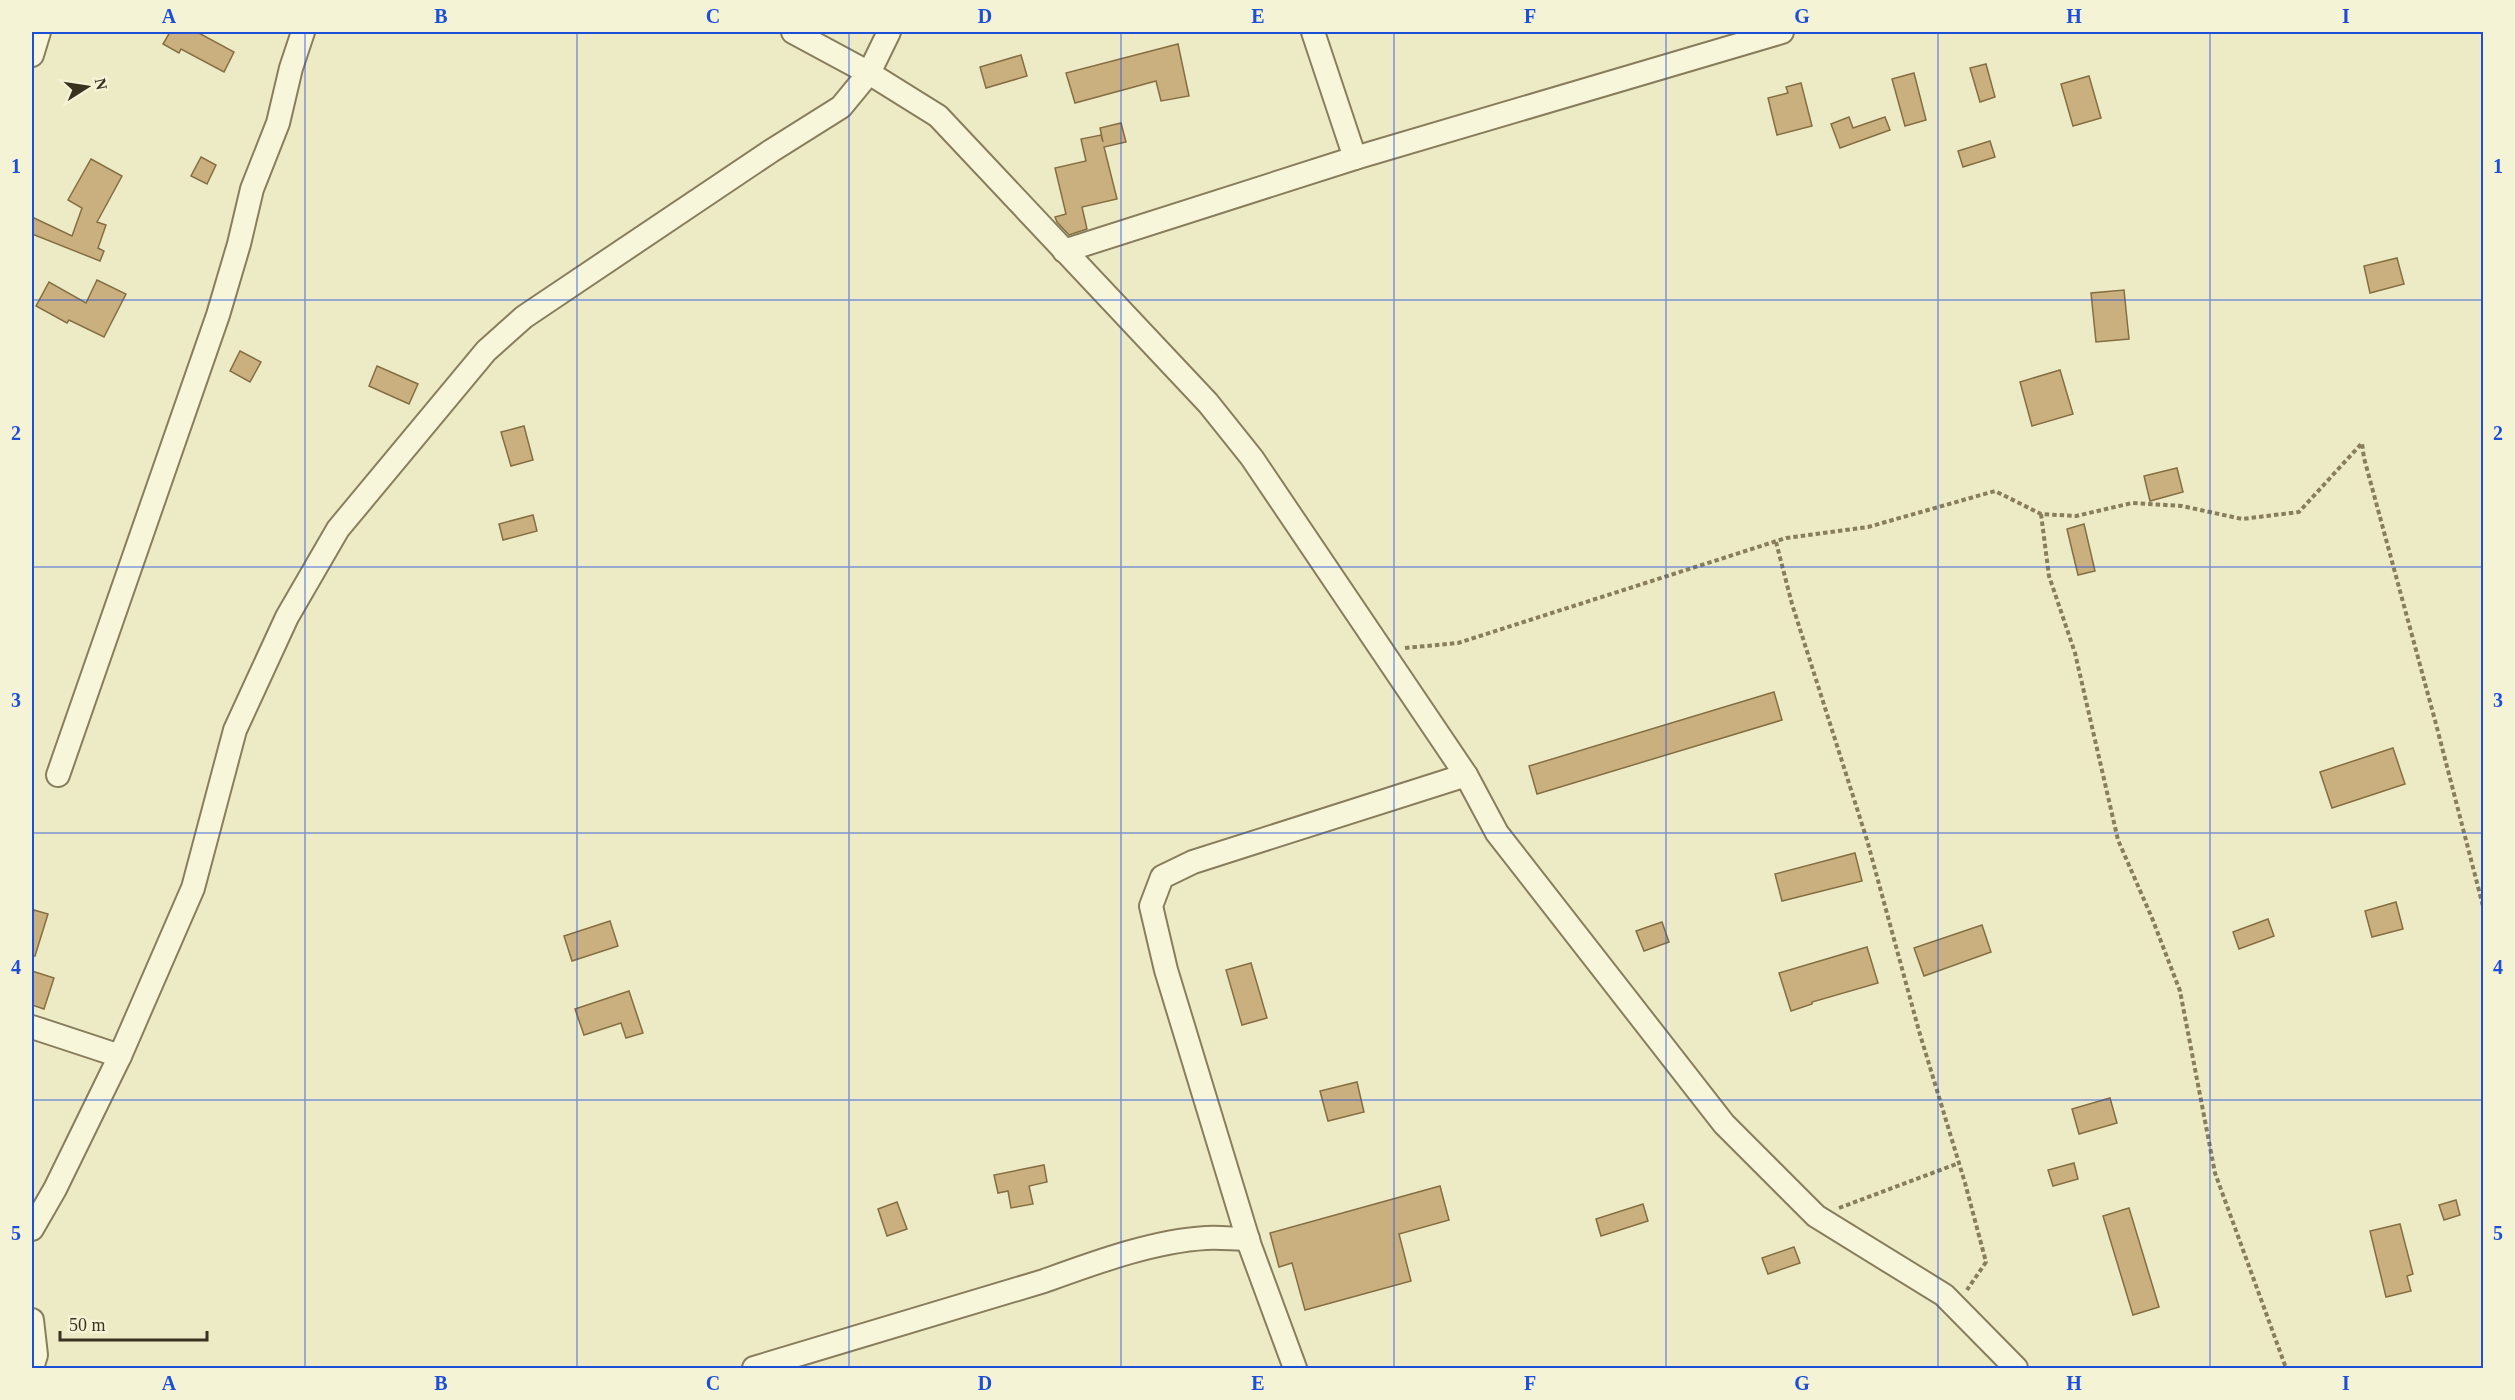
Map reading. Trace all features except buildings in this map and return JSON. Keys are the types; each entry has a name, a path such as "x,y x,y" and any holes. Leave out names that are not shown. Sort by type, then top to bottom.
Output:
{"street":[{"path":"32,55 39,32"},
{"path":"58,775 218,315 252,189 278,123 291,68 303,32"},
{"path":"793,32 869,73 938,116 1208,404 1238,440 1466,775 1497,833 1724,1124 1816,1216 1944,1295 2016,1368"},
{"path":"32,1229 56,1189 120,1056 193,888 235,730 287,618 338,529 486,351 524,317 841,107 869,73 889,32"},
{"path":"1313,32 1355,159"},
{"path":"1064,251 1355,159 1782,32"},
{"path":"1295,1368 1248,1239 1166,970 1151,906 1162,877 1193,862 1466,775"},
{"path":"32,1028 120,1056"},
{"path":"754,1368 1033,1284 1088,1265 1165,1245 1206,1238 1248,1239"},
{"path":"32,1320 36,1355 32,1368"}],"path":[{"path":"1382,651 1458,643 1776,542 1868,527 1995,491 2041,514 2076,516 2132,503 2182,506 2242,519 2299,512 2362,443 2364,458 2484,910"},
{"path":"2041,514 2049,576 2075,653 2118,840 2152,918 2180,991 2215,1173 2286,1368"},
{"path":"1776,542 1792,604 1867,840 1986,1262 1955,1307"},
{"path":"1816,1216 1959,1163"}]}
